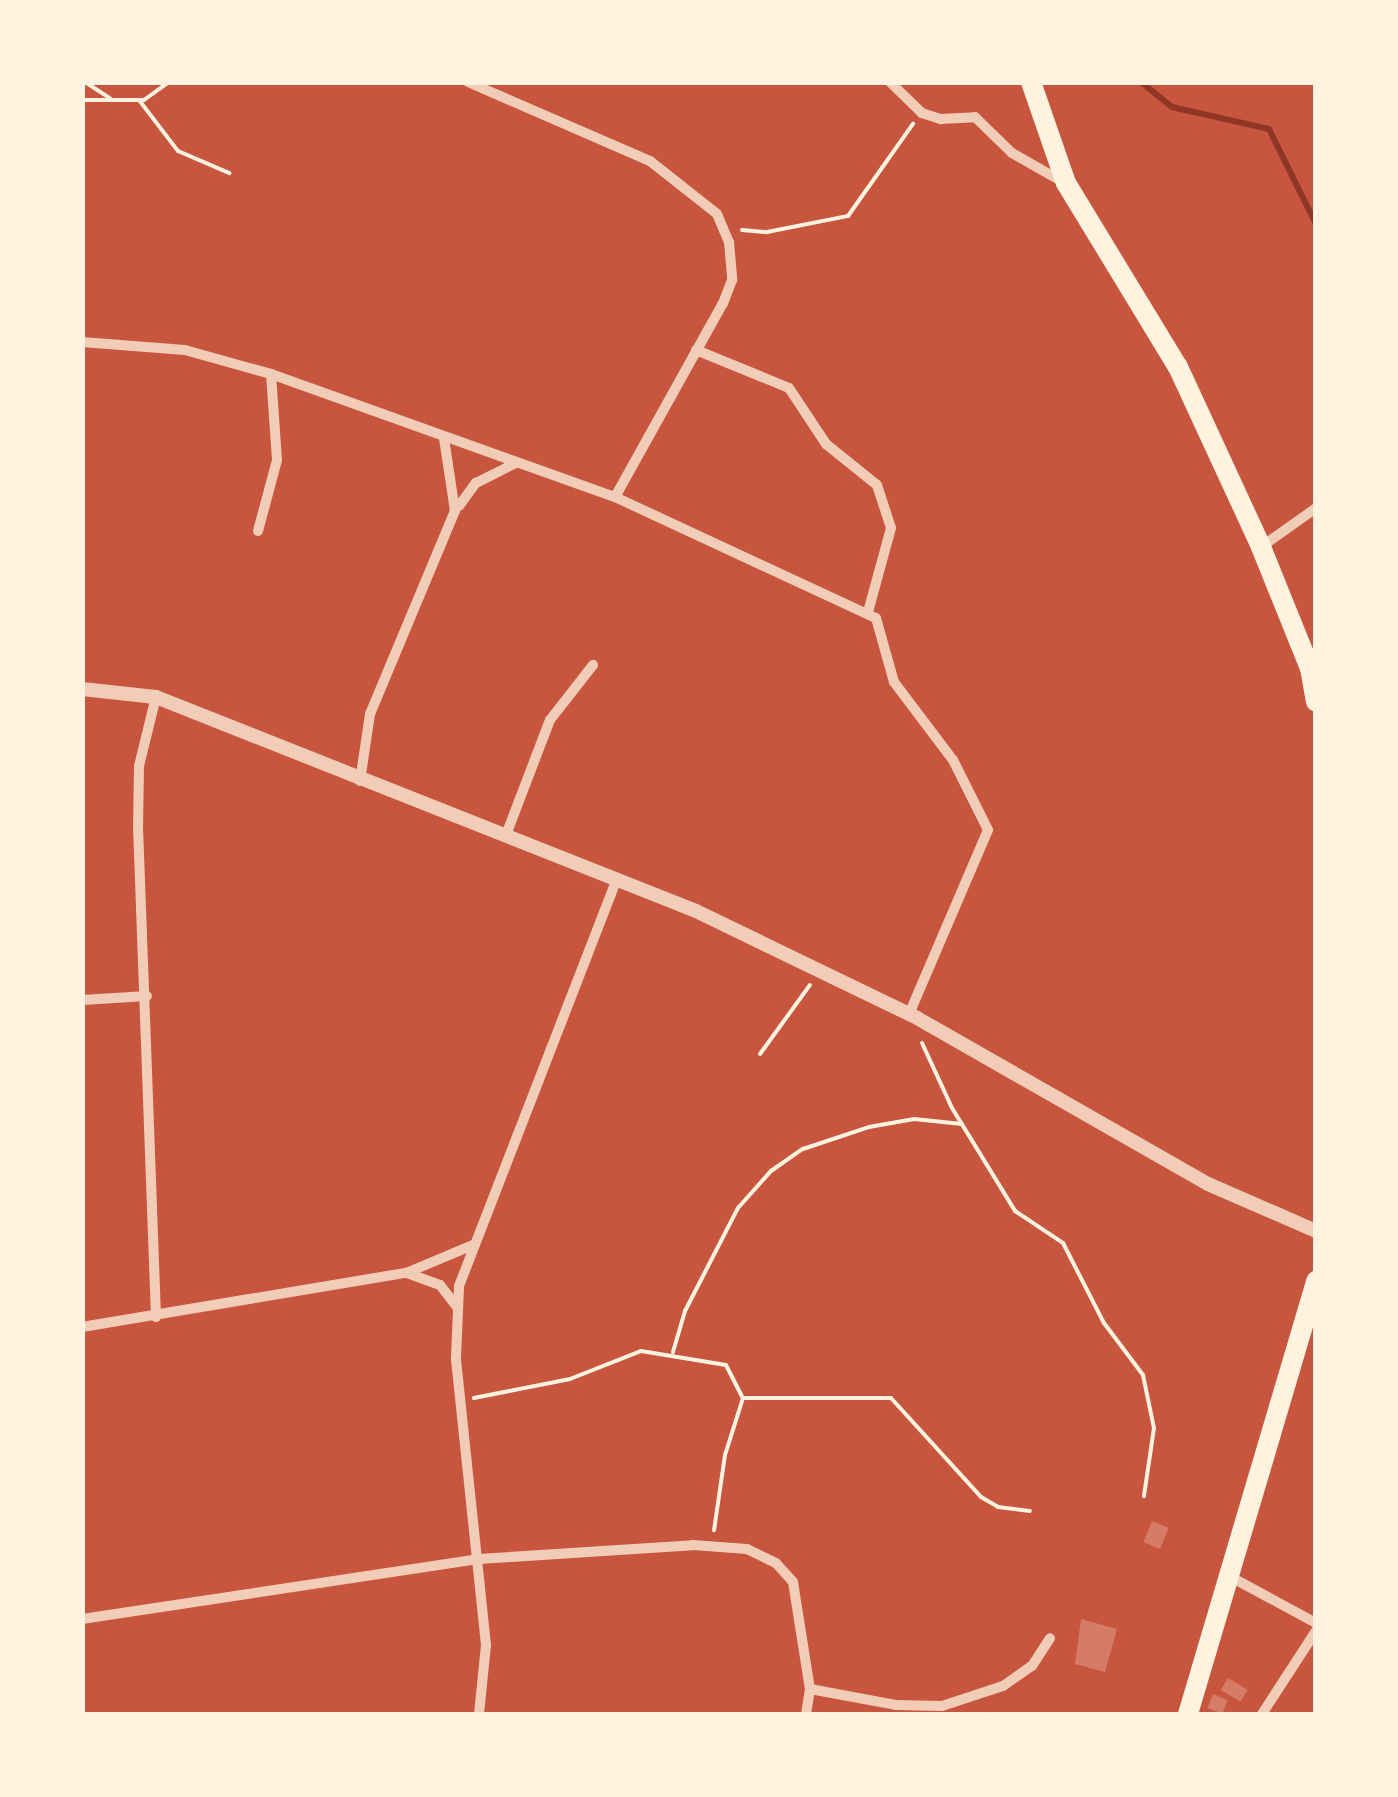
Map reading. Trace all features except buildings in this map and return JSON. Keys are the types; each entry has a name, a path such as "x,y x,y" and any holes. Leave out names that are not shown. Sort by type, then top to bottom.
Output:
{"highway":[{"path":"1031,82 1066,183 1178,367 1262,548 1310,668 1316,701"},
{"path":"1188,1714 1316,1282"}],"street":[{"path":"468,82 650,161 685,182 724,228 732,280 615,496"},
{"path":"890,82 922,113 941,119 976,117 1012,153 1066,183"},
{"path":"82,342 185,350 270,374 615,496 868,612 882,628 883,655 894,682 953,760 988,830 913,1016"},
{"path":"696,350 789,388 833,452 877,485 890,528 868,612"},
{"path":"258,531 276,460 270,374"},
{"path":"444,438 456,512"},
{"path":"360,780 370,714 456,512 471,487 516,462"},
{"path":"1262,548 1316,508"},
{"path":"506,834 550,720 593,664"},
{"path":"82,689 156,698 696,911 913,1016 1208,1184 1316,1232"},
{"path":"156,698 139,766 156,1316"},
{"path":"479,1714 486,1645 459,1400 457,1307 474,1245 616,882"},
{"path":"82,1000 147,996"},
{"path":"82,1327 406,1273 474,1245"},
{"path":"406,1273 440,1285 457,1307"},
{"path":"82,1620 479,1558 714,1547 748,1550 776,1563 793,1582 810,1689 806,1714"},
{"path":"1228,1576 1316,1623"},
{"path":"1262,1714 1316,1631"},
{"path":"810,1689 896,1705 942,1706 1003,1686 1032,1666 1050,1638"}],"path":[{"path":"85,82 114,100"},
{"path":"82,100 139,100 168,82"},
{"path":"139,100 178,150 230,174"},
{"path":"724,228 766,232 848,216 922,113"},
{"path":"760,1054 820,972"},
{"path":"913,1016 926,1054 962,1124 1015,1210 1070,1252 1104,1322 1143,1375 1154,1428 1144,1496"},
{"path":"673,1352 686,1311 738,1208 771,1171 803,1149 870,1127 914,1118 962,1124"},
{"path":"459,1400 570,1379 641,1351 673,1352 726,1365 743,1398 718,1486 714,1547"},
{"path":"743,1398 891,1398 981,1497 998,1507 1030,1511"}],"waterway":[{"path":"1141,82 1172,107 1269,129 1316,224"}]}
